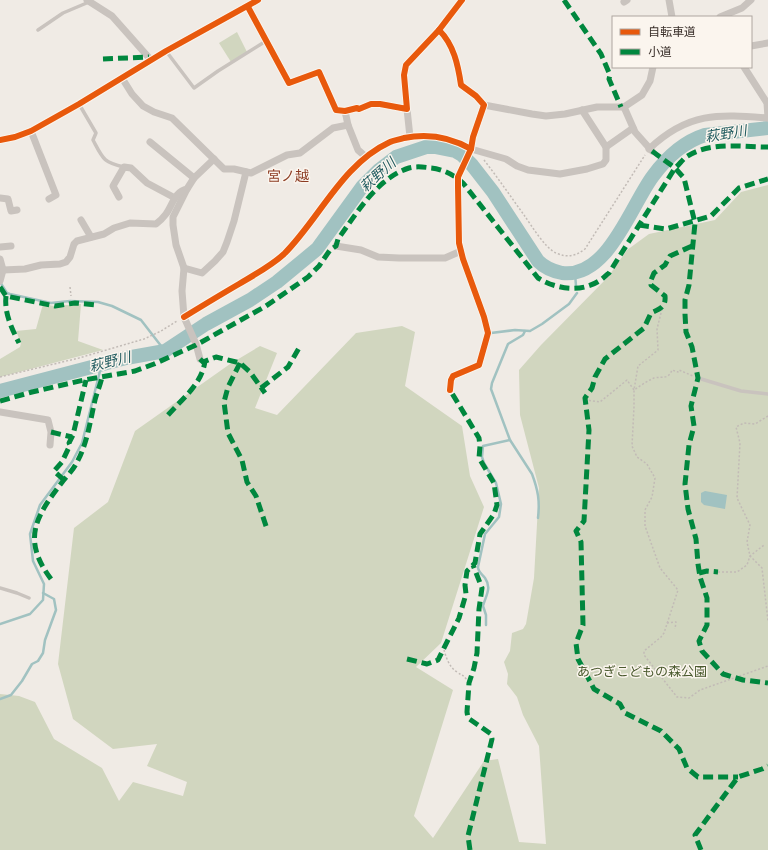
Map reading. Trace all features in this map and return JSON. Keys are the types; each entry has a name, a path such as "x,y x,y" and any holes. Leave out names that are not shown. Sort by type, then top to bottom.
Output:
{"street":[{"path":"0,141 15,138 31,131 79,104 166,51 258,0"},
{"path":"410,137 404,69 412,58 418,54 439,30 462,0"},
{"path":"669,0 672,16"},
{"path":"722,16 742,8 751,0"},
{"path":"88,1 112,16 151,60"},
{"path":"248,6 288,83 319,72 336,110 345,111 376,104 407,109"},
{"path":"439,30 448,41 457,61 461,85 476,96 484,105 532,114 546,116 565,114 597,107 624,107 642,95 650,81 653,68"},
{"path":"752,46 768,43"},
{"path":"624,107 635,132 651,150 667,133 684,123 705,117 722,115 768,118 767,103 745,68"},
{"path":"122,78 132,94 143,106 154,112 172,118 224,169 251,173 287,155 300,153 332,128 348,125"},
{"path":"450,390 451,380 454,376 479,365 488,333 484,316 459,243 458,177 470,150 484,105"},
{"path":"470,150 506,159 517,166 528,170 560,174 587,169 603,164 606,160 606,147 582,110"},
{"path":"345,111 348,125 358,150 366,158"},
{"path":"606,147 633,128"},
{"path":"31,131 55,195"},
{"path":"150,142 194,178"},
{"path":"200,359 196,344 185,318 182,291 184,268 176,245 173,217 194,178 214,159"},
{"path":"119,197 113,186 124,167 130,168 148,183 176,198"},
{"path":"184,268 202,273 222,252 234,221 246,172"},
{"path":"3,270 25,269 41,265 60,264 66,262 70,257 74,244 77,241 104,234 114,228 130,223 156,224 166,215 183,189 187,189"},
{"path":"0,198 8,199 11,211"},
{"path":"81,220 91,237"},
{"path":"0,247 11,246"},
{"path":"336,246 356,249 378,257 399,258 445,258 461,251"},
{"path":"0,259 3,270 0,281"},
{"path":"0,412 48,420 51,432 50,445"}],"lane":[{"path":"38,30 63,13 88,1"},
{"path":"166,51 194,88 266,41"},
{"path":"79,104 96,133 93,140 104,160 112,165 124,167"},
{"path":"698,378 741,391 768,394"},
{"path":"0,588 17,592 29,598"}],"path":[{"path":"0,377 79,358 151,336 185,318 261,271 283,254 298,238 345,178 374,151 391,142 410,137 432,135 460,142 470,150"},
{"path":"482,157 535,230 550,248 565,256 574,255 585,249 651,150"},
{"path":"70,287 71,296"},
{"path":"662,308 657,329 658,350 638,366 634,390 632,446 637,457 647,464 655,478 652,497 645,510 645,526 660,568 678,590 667,624 661,637 644,651 644,655 677,697 689,698 700,690 768,666"},
{"path":"634,390 654,378 666,378 672,370 678,372 679,370 698,378"},
{"path":"585,400 600,402 627,380 634,390"},
{"path":"718,572 736,572 747,565 750,556 747,542 750,525 737,498 740,443 736,427 744,423 755,424 768,416"},
{"path":"750,556 764,546"},
{"path":"750,556 762,568 768,621"},
{"path":"667,624 676,622 675,629"},
{"path":"444,650 450,665 457,672 463,674 469,683"}],"green space":[{"path":"237,32 247,52 231,62 219,43"},
{"name":"あつぎこどもの森公園","path":"768,185 768,850 0,850 0,694 19,696 35,702 54,739 102,768 119,801 133,782 183,796 187,782 147,766 157,744 113,749 73,719 58,664 74,528 108,502 135,431 230,364 260,346 277,353 255,408 277,415 356,333 402,326 415,332 405,386 462,426 470,476 484,507 441,643 416,667 453,690 414,816 433,838 484,761 498,759 519,842 546,844 539,746 523,715 517,697 507,684 508,674 504,662 510,651 512,633 523,629 526,624 534,578 539,488 520,415 519,370 541,345 608,277 627,250 649,234 715,220 741,192"},
{"path":"43,304 54,306 81,304 78,341 103,350 0,377 0,359 20,347 21,343 16,331 36,329"}],"water":[{"path":"705,491 727,495 725,509 704,505 701,502 701,493"}],"waterway":[{"name":"萩野川","path":"0,391 126,358 165,351 206,324 250,300 277,282 317,249 362,187 379,170 396,157 426,147 435,147 455,151 462,155 472,165 493,192 538,261 546,267 558,272 578,272 593,264 605,253 627,221 653,176 676,151 697,138 705,135 768,128"},
{"path":"575,273 576,286"},
{"path":"0,282 7,293 51,303 70,301 98,302 112,306 141,320 165,351"},
{"path":"491,333 515,330 530,331 569,304 577,293"},
{"path":"525,331 523,335 508,344 491,389 510,440 532,474 538,496 538,518"},
{"path":"0,624 30,614 43,600 44,584 33,561 30,534 40,505 72,462 82,443 100,371 99,365"},
{"path":"486,625 486,615 483,606 488,592 488,585 485,578 479,572 478,567 485,534 499,517 501,504 496,483 482,457 483,446 510,440"},
{"path":"0,699 11,695 22,681 32,664 38,661 43,653 45,640 56,610 54,599 43,593"}],"marked path":[{"path":"564,0 601,54 610,75 609,79 621,107"},
{"path":"103,59 149,57"},
{"path":"0,401 84,380 135,371 196,345 266,306 308,277 319,266 330,250 336,246 338,239 360,208 377,188 398,173 409,168 420,167 435,169 444,171 456,177 463,183 538,278 552,285 576,288 592,285 609,273 675,168 686,157 695,152 715,147 768,147"},
{"path":"652,151 675,168 684,178 695,223 689,285 685,300 685,314 686,332 692,347 698,378 691,406 694,426 689,445 685,484 688,509 696,539 700,577 707,598 707,625 699,641 702,651 723,674 743,680 768,683"},
{"path":"639,225 666,229 711,216 739,188 768,179"},
{"path":"692,246 670,256 665,265 654,273 651,280 651,285 665,296 663,305 660,309 651,313 644,328 605,359 595,377 592,388 585,398 589,430 584,521 576,531 581,542 583,625 576,643 578,659 594,689 620,704 625,713 661,731 679,749 687,768 698,777 738,777"},
{"path":"0,287 6,296 55,306 75,303 97,305"},
{"path":"6,296 7,315 19,343"},
{"path":"261,388 288,367 299,348"},
{"path":"200,359 203,362 216,357 240,363 250,372 265,393"},
{"path":"168,415 186,397 196,384 205,361"},
{"path":"240,363 228,387 224,402 228,433 242,460 247,482 256,496 267,529"},
{"path":"51,579 36,552 34,540 36,528 39,517 46,505 80,457 86,441 95,400 102,377"},
{"path":"64,480 54,471 62,462 70,445 69,443 73,435 86,380"},
{"path":"407,659 427,664 438,660 459,618 466,594 465,585 467,571 475,563 480,534 494,514 497,505 494,483 479,458 479,438 450,390"},
{"path":"51,432 72,437"},
{"path":"470,850 468,836 492,739 491,734 468,718 467,712 469,683 477,653 479,609 482,588 473,565"},
{"path":"699,573 707,571 718,572"},
{"path":"701,850 695,835 738,777 768,766"}],"cycle path":[{"path":"0,140 15,137 31,131 79,104 166,51 258,0"},
{"path":"248,7 289,83 319,72 336,110 345,111 357,108 359,109 371,104 380,104 407,109 404,75 406,65 439,30 462,0"},
{"path":"439,30 452,49 457,63 461,85 476,96 484,105 473,137 471,149 458,177 458,187 459,243 488,333 479,365 453,376 450,390"},
{"path":"184,317 262,270 284,254 297,240 345,178 358,164 373,152 392,141 422,136 447,139 471,149"}],"district":[{"name":"宮ノ越","path":"288,176"}]}
